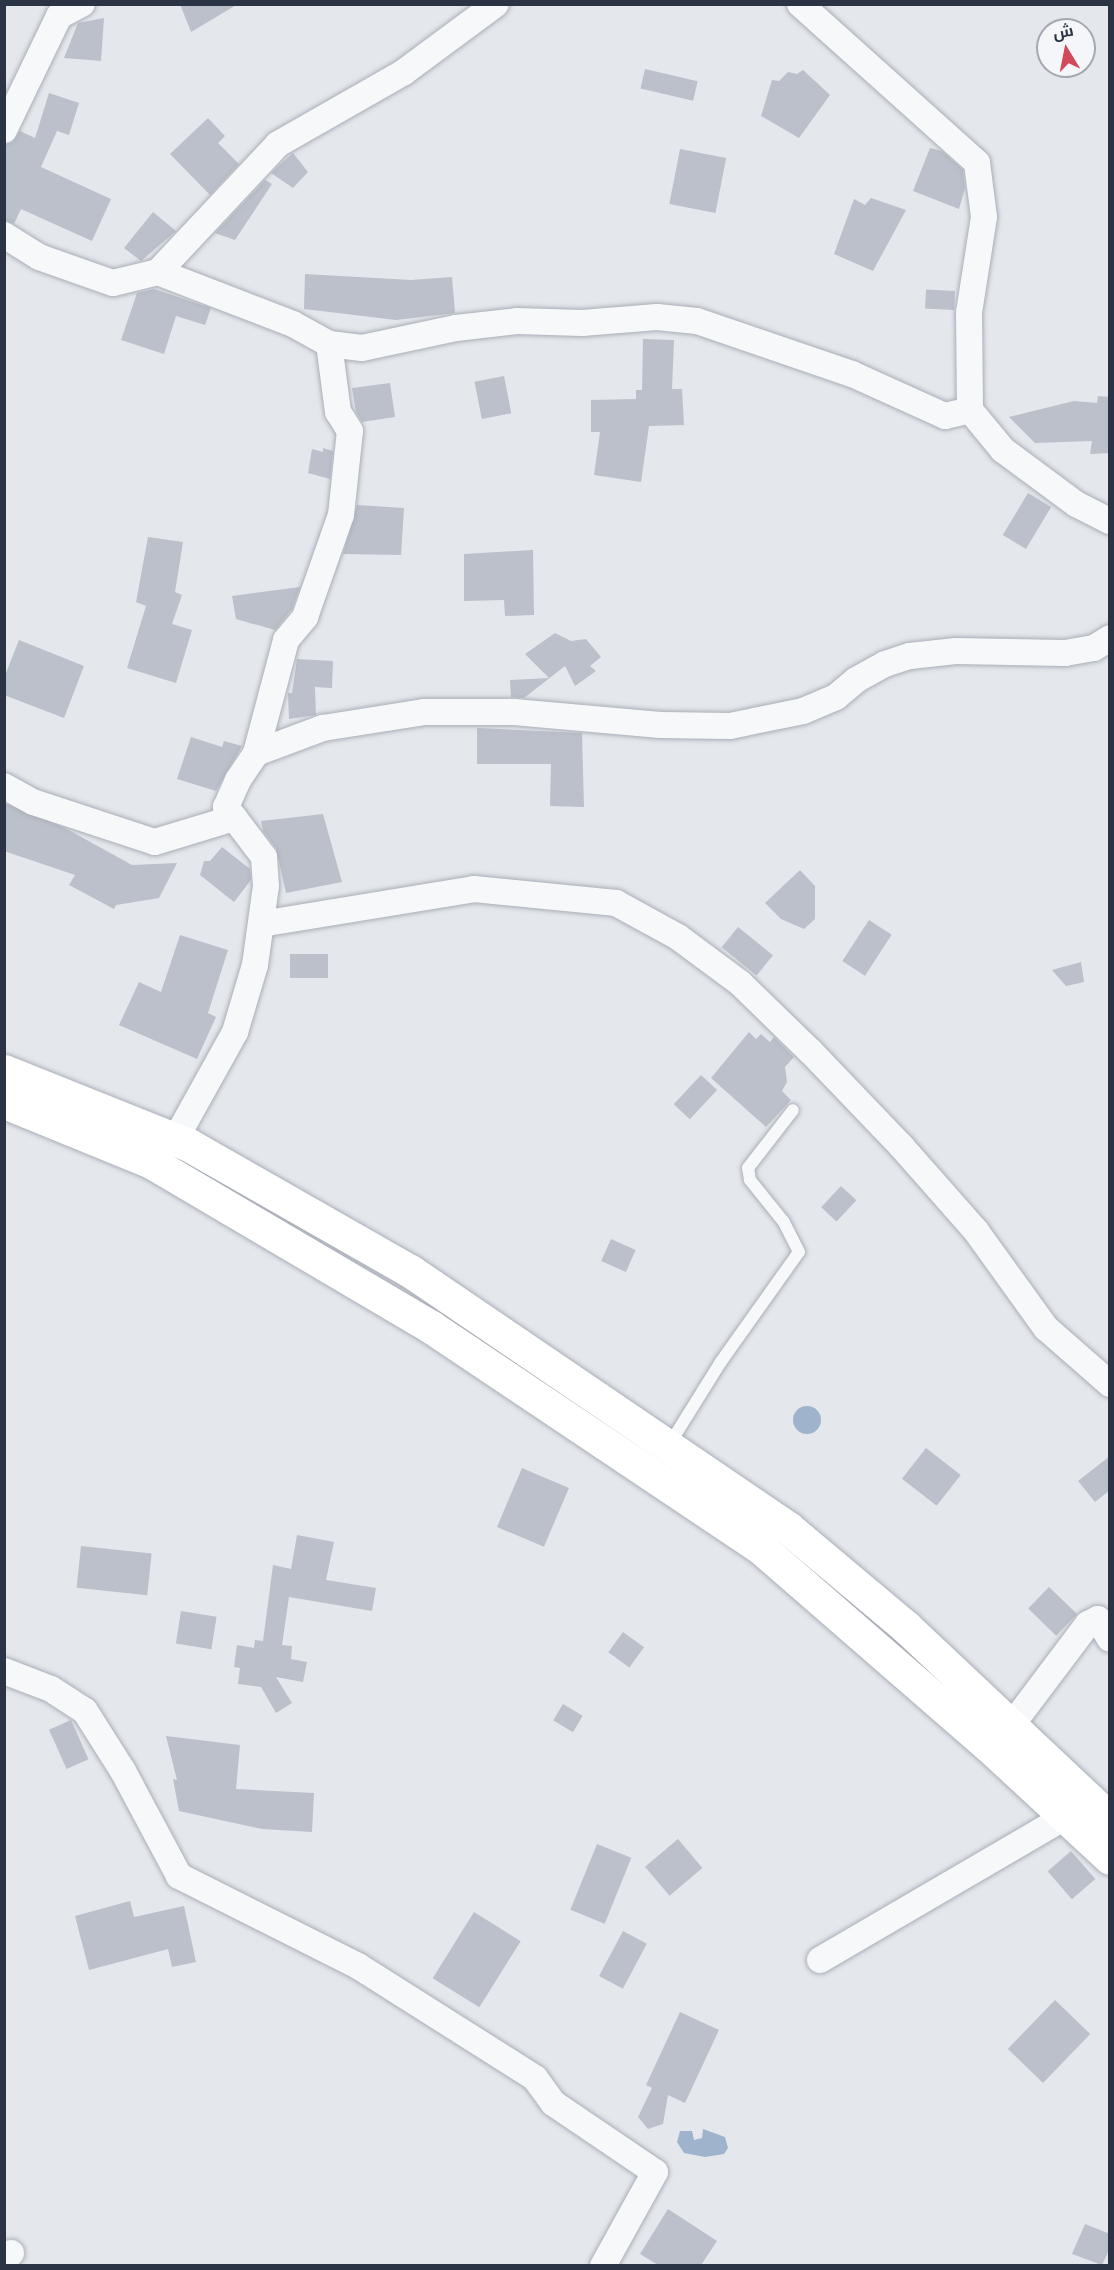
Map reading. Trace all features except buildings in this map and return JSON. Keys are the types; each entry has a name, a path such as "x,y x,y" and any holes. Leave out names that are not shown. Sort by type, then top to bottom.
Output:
{"main road":[{"path":"4,1071 174,1140 410,1271 667,1448 788,1528 906,1627 1110,1819"},
{"path":"4,1102 151,1162 431,1327 760,1547 1110,1858"}],"street":[{"path":"4,130 59,16 82,4"},
{"path":"4,235 39,257 113,283 158,272 278,144 404,72 496,4"},
{"path":"800,4 977,164 984,217 969,313 970,410 1003,450 1076,504 1110,521"},
{"path":"158,272 293,324 329,344 362,348 456,328 517,321 582,323 657,317 697,321 852,374 945,416 970,410"},
{"path":"174,1140 235,1032 255,965 266,886 264,857 226,807 238,780 256,753 286,640 305,617 341,514 350,431 338,412 329,344"},
{"path":"256,753 323,728 424,712 514,712 660,725 730,726 802,711 836,697 856,680 885,664 910,656 956,651 1065,653 1094,648 1110,638"},
{"path":"4,786 33,802 155,842 234,818"},
{"path":"261,924 474,889 531,891 616,903 678,937 740,983 810,1051 976,1231 1046,1328 1110,1384"},
{"path":"1011,1726 1088,1624 1106,1620"},
{"path":"4,1671 51,1689 85,1711 123,1771 179,1876 358,1966 536,2078 553,2103 655,2172 603,2265"},
{"path":"820,1960 1065,1817"}],"lane":[{"path":"667,1448 714,1372 799,1252 788,1229 750,1180 748,1168 793,1110"}],"water":[{"path":"807,1406 817,1410 821,1420 817,1430 807,1434 797,1430 793,1420 797,1410"},
{"path":"703,2129 725,2137 728,2148 724,2154 705,2157 684,2153 677,2142 680,2131 692,2131 694,2140 702,2138"}]}
